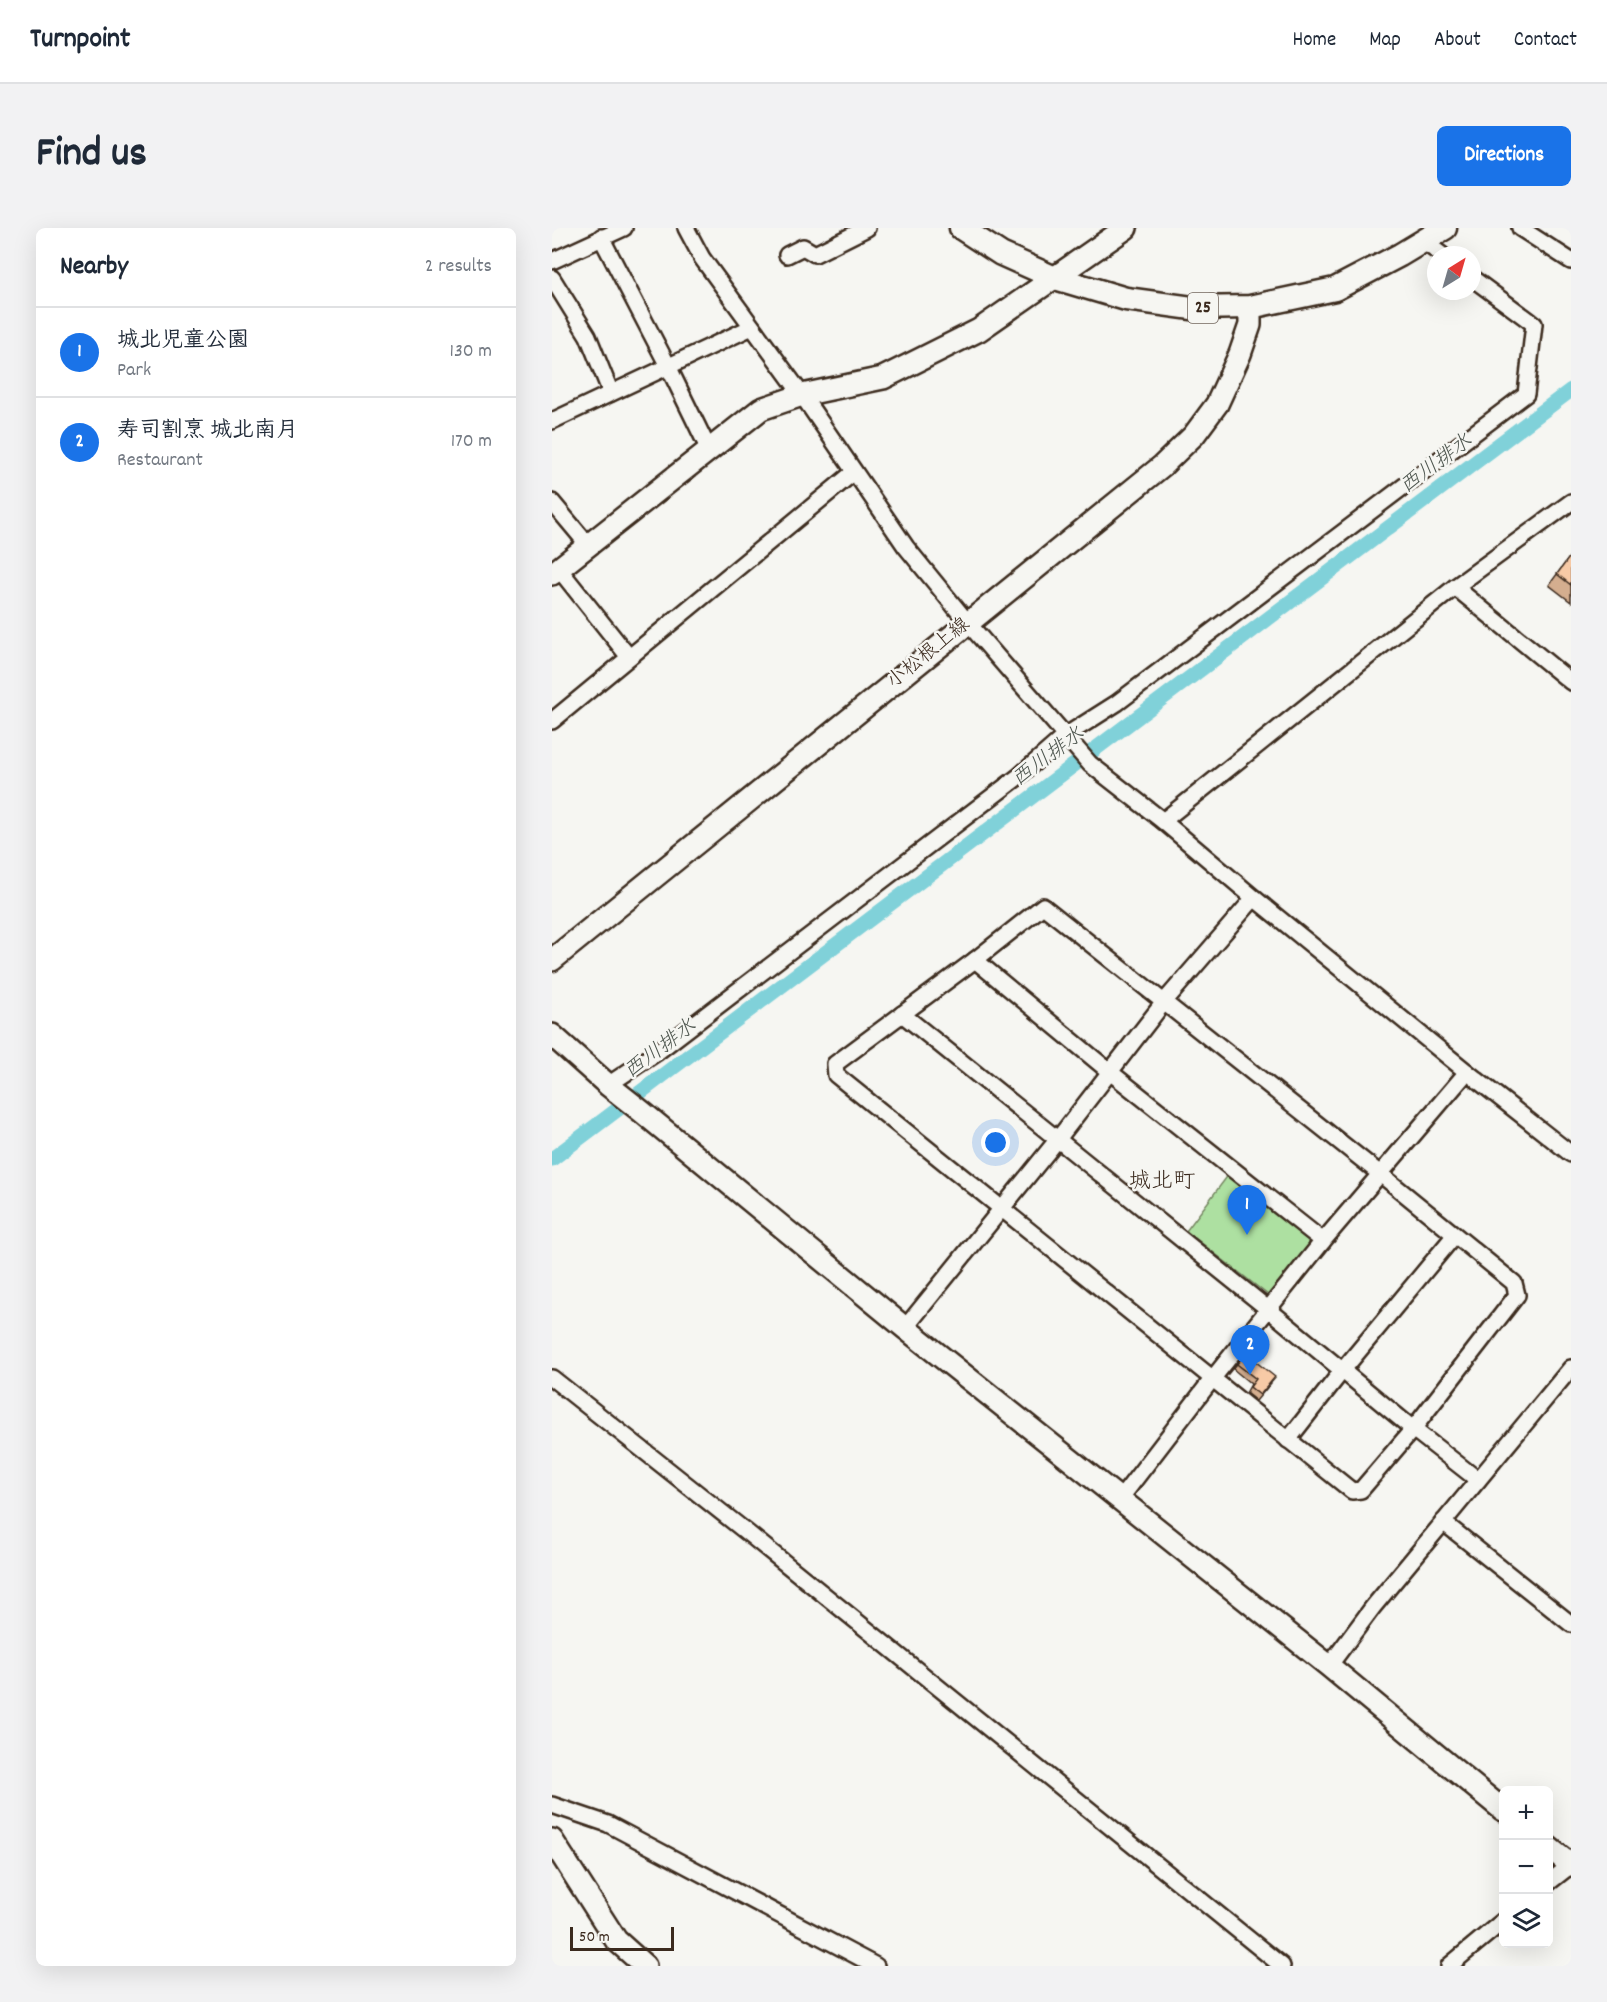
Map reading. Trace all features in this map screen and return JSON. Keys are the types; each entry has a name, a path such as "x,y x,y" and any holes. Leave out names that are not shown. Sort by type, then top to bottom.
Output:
{"main road":[{"name":"25","path":"961,228 1001,254 1055,278 1126,299 1192,308 1250,307 1335,289 1445,228"}],"street":[{"path":"552,261 624,228"},
{"path":"686,228 702,258 802,396 906,547 968,623 1090,764 1163,821 1467,1072 1571,1154"},
{"path":"787,255 803,247 815,254 867,228"},
{"path":"629,657 555,571 761,409 802,396 883,378 979,330 1055,278 1102,236 1126,228"},
{"path":"1520,228 1571,261"},
{"path":"602,237 709,450"},
{"path":"1423,241 1430,246"},
{"path":"552,278 588,336 611,393"},
{"path":"613,1090 656,1053 1018,777 1070,741 1526,394 1534,324 1481,285"},
{"name":"小松根上線","path":"552,960 1162,466 1194,435 1216,404 1240,354 1250,325 1250,307"},
{"path":"552,420 752,327"},
{"path":"552,721 854,472"},
{"path":"552,502 588,545"},
{"path":"1163,821 1455,587 1571,502"},
{"path":"1455,587 1571,682"},
{"path":"904,1328 1058,1139 1164,1002 1254,898"},
{"path":"1043,906 1514,1283 1517,1295 1413,1430 1361,1490 1352,1491 836,1075 835,1064 975,960 1043,906"},
{"path":"975,960 1110,1072 1323,1241"},
{"path":"902,1014 1413,1430 1478,1480"},
{"path":"552,1035 613,1090 904,1328 1329,1666 1499,1807"},
{"path":"1120,1499 1323,1241 1467,1072"},
{"path":"1288,1440 1342,1371 1455,1236"},
{"path":"1329,1666 1373,1607 1571,1368"},
{"path":"552,1378 740,1527 1282,1966"},
{"path":"1443,1522 1571,1624"},
{"path":"552,1805 608,1824 876,1966"},
{"path":"552,1840 616,1940 645,1966"},
{"path":"1553,1851 1571,1865 1553,1879"},
{"path":"1449,1966 1499,1924"}],"green space":[{"path":"1229,1174 1308,1239 1309,1246 1268,1295 1186,1231"}],"building":[{"path":"1571,555 1571,585 1557,574"},
{"path":"1245,1353 1275,1377 1260,1395 1250,1387 1256,1379 1237,1364"}],"waterway":[{"name":"西川排水","path":"552,1159 1571,390"}],"place":[{"name":"城北児童公園","path":"1247,1235"},
{"name":"寿司割烹 城北南月","path":"1250,1375"}],"district":[{"name":"城北町","path":"1162,1182"}]}
